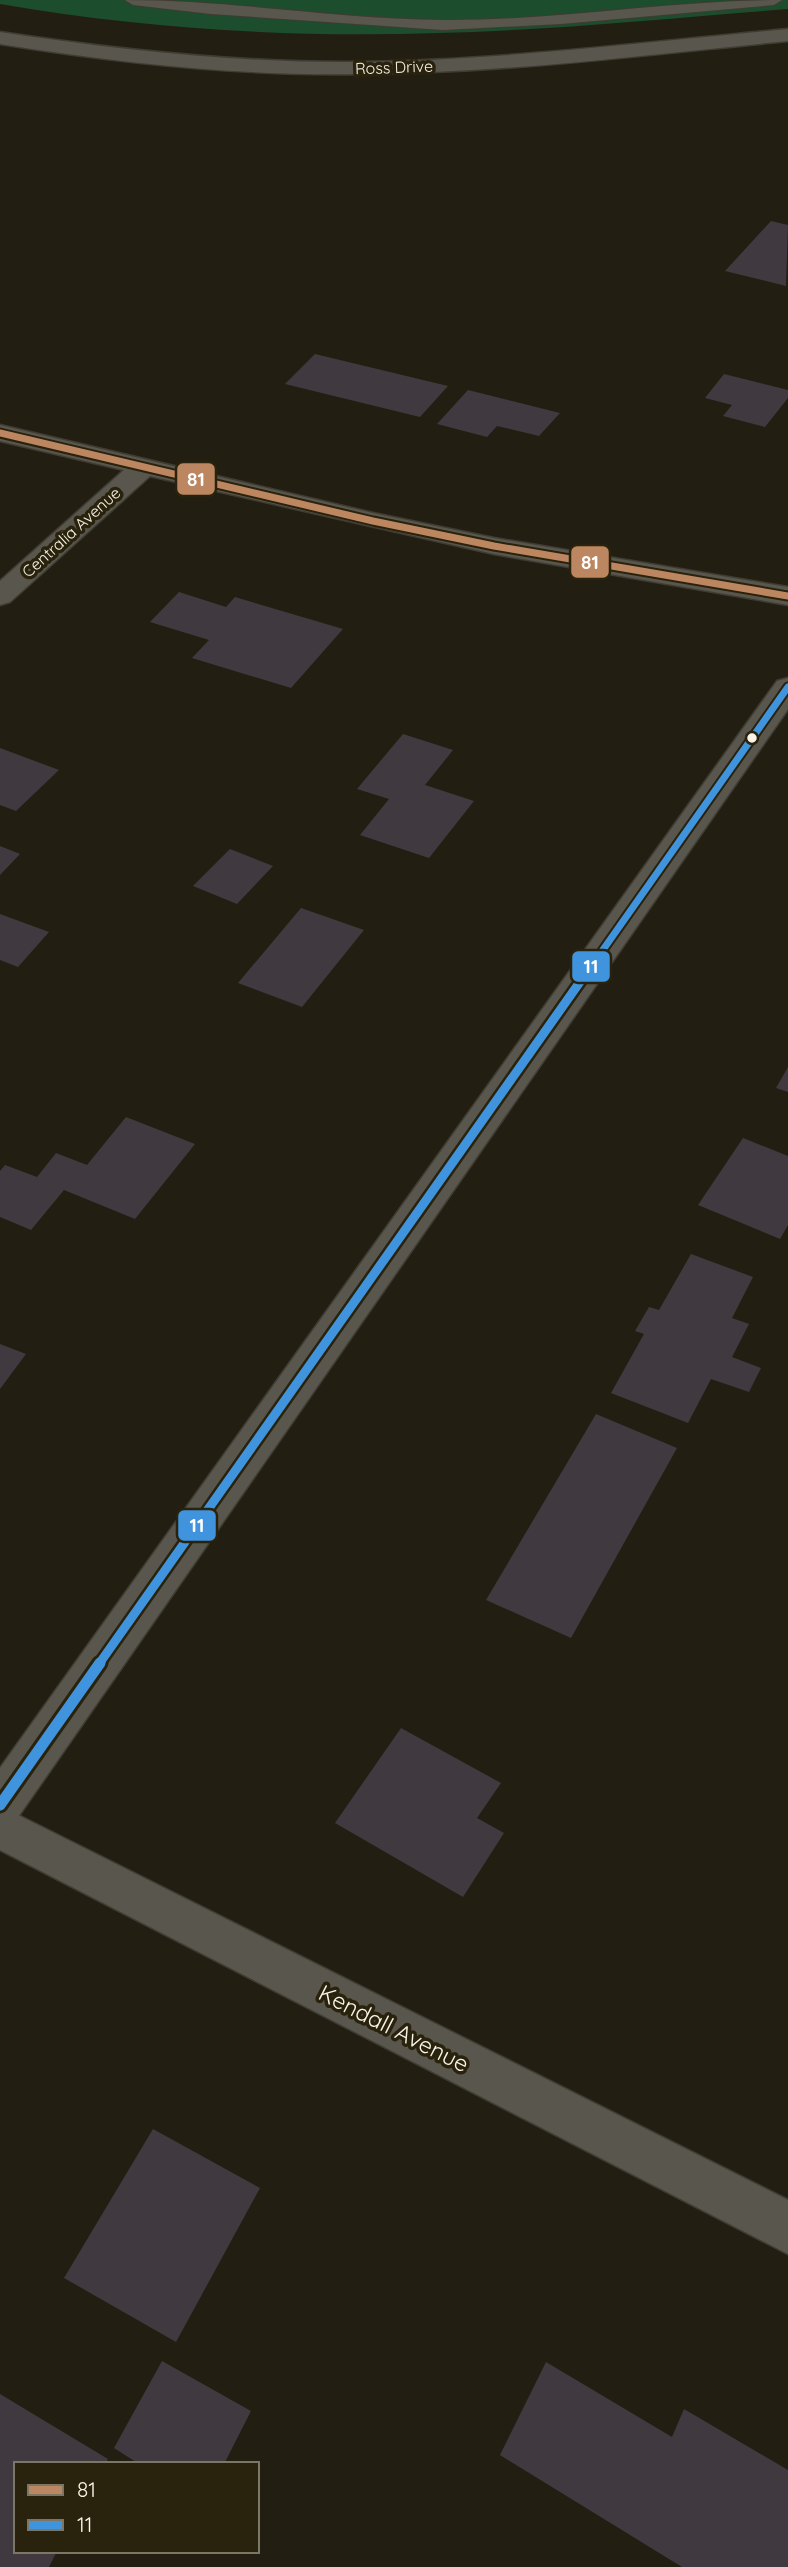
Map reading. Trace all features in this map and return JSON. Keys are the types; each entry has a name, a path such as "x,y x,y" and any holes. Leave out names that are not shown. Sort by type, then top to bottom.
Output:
{"street":[{"name":"Ross Drive","path":"0,38 214,64 359,68 467,64 788,35"},
{"path":"0,433 143,468 494,546 788,596"},
{"name":"Centralia Avenue","path":"0,596 143,468"},
{"path":"0,1805 788,687"},
{"name":"Kendall Avenue","path":"0,1827 788,2228"}],"lane":[{"path":"133,0 211,9 443,25 561,19 774,0"}],"green space":[{"path":"0,0 788,0 788,9 526,29 329,34 219,30 109,20 0,4"}],"building":[{"path":"771,221 788,225 786,286 725,271"},
{"path":"315,354 448,386 420,417 285,384"},
{"path":"724,374 788,390 788,398 765,427 723,416 732,405 705,398"},
{"path":"468,390 560,413 539,436 497,426 487,437 437,424"},
{"path":"179,592 226,607 235,597 343,629 291,688 192,658 209,640 150,622"},
{"path":"403,734 453,750 425,785 474,801 429,858 360,835 389,799 357,789"},
{"path":"0,748 59,770 16,811 0,805"},
{"path":"0,846 20,854 0,875"},
{"path":"230,849 273,866 237,904 193,886"},
{"path":"301,908 364,930 302,1007 238,983"},
{"path":"0,914 49,932 18,967 0,960"},
{"path":"788,1067 788,1092 776,1088"},
{"path":"126,1117 195,1144 135,1219 64,1190 31,1230 0,1217 0,1171 5,1165 37,1177 56,1153 87,1165"},
{"path":"743,1138 788,1156 788,1225 780,1239 698,1205"},
{"path":"691,1254 753,1277 732,1318 749,1324 732,1357 761,1368 749,1392 711,1379 688,1423 611,1393 644,1334 635,1331 649,1307 659,1310"},
{"path":"0,1344 26,1354 0,1389"},
{"path":"596,1414 677,1448 571,1638 486,1600"},
{"path":"401,1728 501,1783 477,1818 504,1833 463,1897 335,1823"},
{"path":"153,2129 260,2188 176,2342 64,2278"},
{"path":"162,2361 251,2411 225,2462 136,2462 114,2448"},
{"path":"546,2362 672,2437 684,2409 788,2470 788,2567 682,2567 500,2455"},
{"path":"0,2394 108,2459 106,2462 14,2462 14,2553 56,2553 49,2567 0,2567"}],"transit line":[{"name":"81","path":"0,433 373,521 494,546 788,596"},
{"name":"11","path":"0,1805 788,687"}]}
